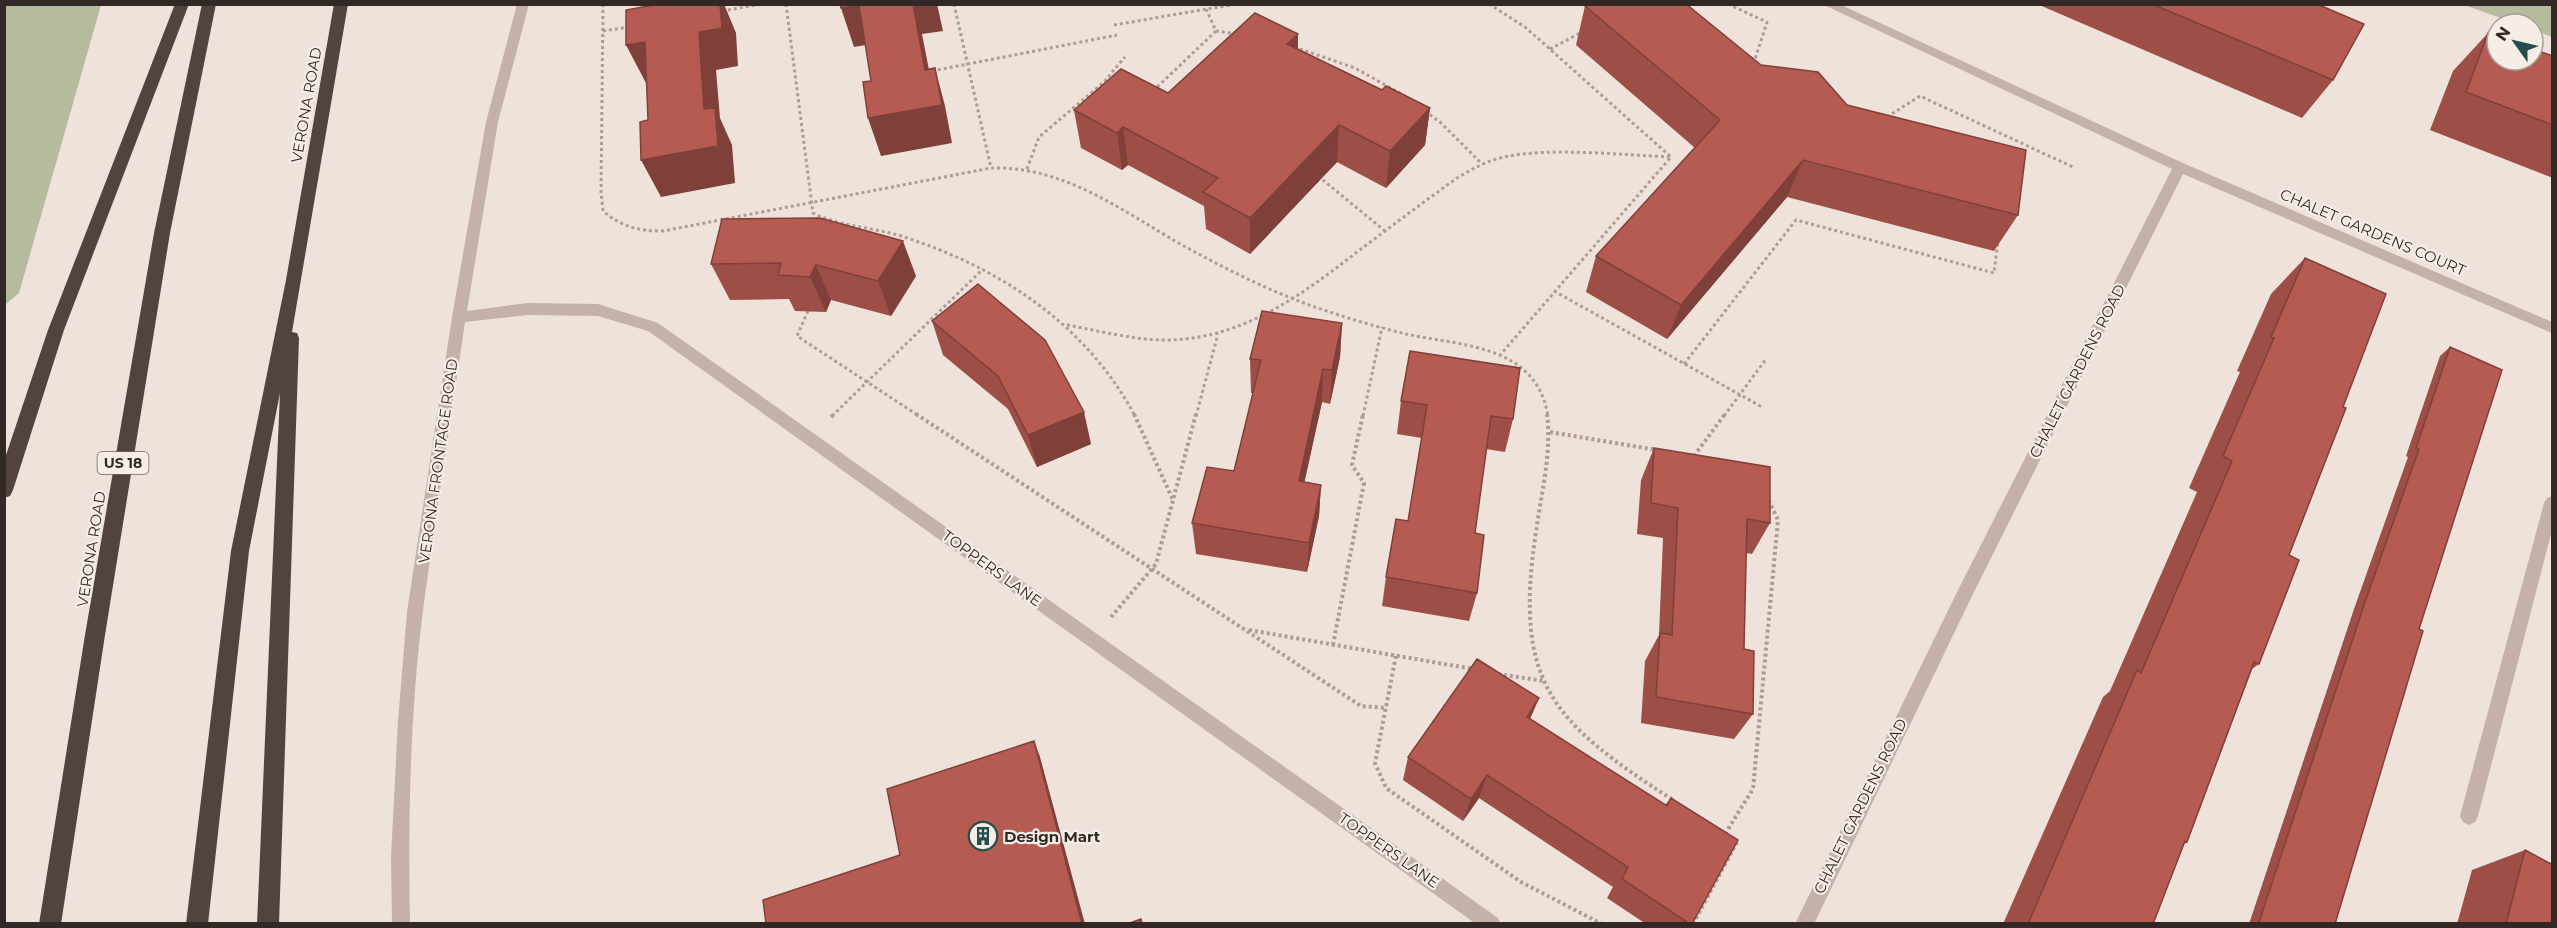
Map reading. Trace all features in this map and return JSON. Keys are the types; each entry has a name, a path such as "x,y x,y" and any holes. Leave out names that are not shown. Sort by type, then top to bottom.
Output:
{"highway":[{"path":"4,490 56,330 182,4"},
{"name":"VERONA ROAD","path":"50,924 109,548 162,233 209,4"},
{"name":"VERONA ROAD","path":"197,924 240,551 294,280 341,4"},
{"path":"268,924 294,280"}],"street":[{"name":"VERONA FRONTAGE ROAD","path":"401,924 400,857 406,721 415,612 459,317 492,122 523,4"},
{"path":"1828,4 2180,167"},
{"name":"CHALET GARDENS COURT","path":"2180,167 2553,328"},
{"name":"CHALET GARDENS ROAD","path":"1804,924 1965,593 2180,167"},
{"name":"TOPPERS LANE","path":"459,317 528,309 598,310 653,327 1492,924"},
{"path":"2469,816 2553,502"}],"path":[{"path":"603,4 601,192 603,211 618,224 638,231 663,231 991,168 1027,169 1054,174 1079,185 1237,274 1295,300 1427,339 1482,348 1501,354 1533,379 1548,405 1550,432 1531,579 1530,625 1536,664 1557,704 1589,740 1675,801"},
{"path":"716,12 762,4"},
{"path":"786,4 813,213 825,220 887,232 933,247 984,269 1021,291 1066,325 1107,370 1131,409 1173,500"},
{"path":"954,4 991,168"},
{"path":"1114,25 1236,4"},
{"path":"1489,4 1517,21 1671,157"},
{"path":"1728,4 1767,22 1751,70"},
{"path":"1206,9 1216,31"},
{"path":"603,31 637,26"},
{"path":"1550,49 1592,27"},
{"path":"1216,31 1239,34"},
{"path":"1149,94 1216,31"},
{"path":"929,71 1118,35"},
{"path":"1285,45 1355,68 1410,100"},
{"path":"1027,169 1039,136 1104,82 1125,57"},
{"path":"1104,82 1113,87"},
{"path":"1880,122 1920,96 2075,168"},
{"path":"1418,106 1441,123 1482,164"},
{"path":"2023,155 2028,146"},
{"path":"1066,325 1124,338 1172,340 1218,334 1255,321 1295,300 1456,177 1482,164 1505,157 1545,153 1671,157"},
{"path":"1501,354 1671,157"},
{"path":"1312,171 1384,231"},
{"path":"1684,364 1796,220 1994,273 1998,238"},
{"path":"810,438 984,269"},
{"path":"1554,291 1762,407"},
{"path":"808,311 797,336 1361,706 1386,708"},
{"path":"1333,645 1364,483 1352,465 1382,327"},
{"path":"1092,640 1156,564 1218,334"},
{"path":"1694,456 1766,359"},
{"path":"1550,432 1661,451"},
{"path":"1683,454 1694,456 1704,462"},
{"path":"1693,924 1737,842 1725,834 1753,789 1778,520 1769,501 1760,496"},
{"path":"1246,629 1476,670"},
{"path":"1396,656 1375,763 1386,788 1521,882 1602,924"},
{"path":"1487,672 1544,681"}],"green space":[{"path":"5,4 101,5 19,293 5,305"},
{"path":"2464,5 2552,5 2552,37 2545,34 2545,12 2485,12"}],"building":[{"path":"658,4 720,4 722,28 699,32 704,109 715,108 718,146 641,160 640,122 648,120 645,42 626,45 626,10"},
{"path":"840,4 913,4 925,70 935,68 942,105 868,118 863,82 871,81 859,5 841,8"},
{"path":"1589,4 1686,4 1761,65 1818,72 1847,105 2026,150 2018,215 1803,160 1681,305 1596,256 1720,120 1585,6"},
{"path":"2152,4 2317,4 2364,24 2333,80"},
{"path":"1255,13 1298,34 1287,44 1382,90 1386,86 1430,108 1390,151 1339,125 1250,218 1203,192 1218,178 1123,127 1117,133 1074,110 1121,69 1168,93"},
{"path":"2485,41 2485,72 2545,72 2545,53 2553,56 2553,125 2466,92"},
{"path":"820,218 903,241 878,281 816,265 810,277 778,275 781,263 711,264 722,219"},
{"path":"2305,258 2386,294 2343,407 2346,408 2289,555 2299,560 2259,664 2254,662 2187,842 2185,841 2153,924 2028,924 2137,670 2141,673 2232,461 2223,456 2274,338 2271,337"},
{"path":"978,284 1045,340 1084,412 1028,435 998,376 932,321"},
{"path":"1262,311 1342,323 1332,370 1323,369 1299,481 1321,485 1309,543 1192,523 1207,467 1234,471 1261,360 1250,359"},
{"path":"2450,347 2502,370 2419,629 2423,631 2335,924 2262,924 2259,922 2365,602 2419,449 2416,448"},
{"path":"1410,351 1520,368 1513,419 1491,416 1475,533 1484,535 1477,593 1386,577 1396,519 1408,521 1427,405 1401,401"},
{"path":"1654,448 1770,467 1770,523 1747,519 1744,649 1754,651 1753,714 1656,697 1660,633 1672,635 1678,508 1651,503"},
{"path":"1477,659 1539,698 1527,717 1667,806 1671,798 1738,840 1692,924 1622,879 1628,867 1487,775 1471,799 1408,757"},
{"name":"Design Mart","path":"1034,741 1082,924 766,924 763,900 900,855 887,789"},
{"path":"2525,850 2553,865 2553,924 2506,924"},
{"path":"1141,919 1142,924 1127,924"}],"place":[{"name":"Design Mart","path":"983,836"}]}
